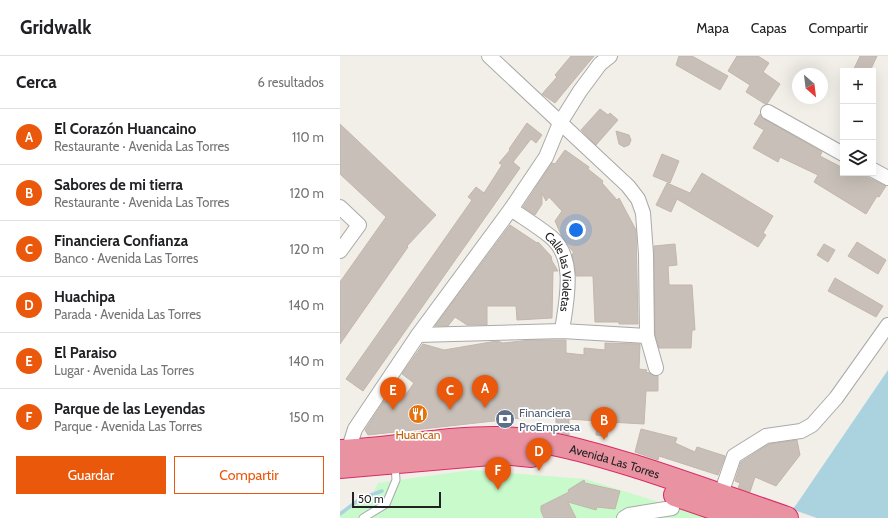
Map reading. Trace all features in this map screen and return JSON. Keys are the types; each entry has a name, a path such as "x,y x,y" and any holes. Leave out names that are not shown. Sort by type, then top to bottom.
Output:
{"highway":[{"name":"Avenida Las Torres","path":"343,456 476,438 550,443 590,452 721,494 787,518"},
{"name":"Avenida Las Torres","path":"343,456 395,462 502,453 547,458 591,468 742,518"}],"street":[{"path":"489,56 628,186 638,199 643,213 646,254 647,336 656,368"},
{"path":"343,456 355,429 418,335 511,209 546,157 560,123 580,91 600,64 610,56"},
{"path":"768,112 840,152"},
{"path":"876,172 888,178"},
{"path":"340,207 359,224 340,251"},
{"name":"Calle las Violetas","path":"511,209 552,238 562,252 566,268 568,287 562,331"},
{"path":"721,494 734,456 766,436 801,431 812,425 836,398 888,325"},
{"path":"418,335 562,331 647,336"},
{"path":"624,518 629,515 672,508"}],"lane":[{"path":"363,518 386,504 396,480 395,462"}],"green space":[{"path":"471,470 585,479 710,518 340,518 340,512 372,496 378,483"}],"water":[{"path":"888,370 888,518 786,518 796,505"}],"pier":[{"path":"791,509 817,518 784,518"}],"building":[{"path":"571,56 594,56 555,103 542,94 557,77 555,75"},
{"path":"679,56 692,56 728,76 720,90 676,65"},
{"path":"737,56 758,56 769,63 763,72 780,84 767,104 746,92 750,85 728,71"},
{"path":"860,56 877,56 871,68 854,68"},
{"path":"600,109 608,115 610,113 618,120 596,145 581,130"},
{"path":"760,114 764,119 822,152 820,156 840,166 840,176 867,176 886,186 879,197 877,196 866,214 814,182 818,175 780,157 778,162 753,148 764,130 754,124"},
{"path":"527,123 542,135 536,143 531,139 513,162 520,168 363,391 346,379 472,200 468,197 476,187 484,193 502,165 499,163 510,150 509,149"},
{"path":"340,124 436,215 407,246 408,247 340,344 340,282 386,217 340,174"},
{"path":"616,131 629,135 631,140 629,145 624,147 619,144"},
{"path":"565,150 589,167 588,169 603,181 602,183 617,200 619,198 636,230 638,324 595,322 593,276 576,276 572,254 574,253 562,237 555,221 562,211 549,197 546,201 542,193 542,204 535,215 523,207 552,163 555,164"},
{"path":"662,154 679,161 670,183 653,176"},
{"path":"702,173 773,216 763,233 766,235 758,247 677,199 671,212 656,205 667,183 690,193"},
{"path":"510,225 537,243 538,242 551,256 552,261 558,271 553,271 552,318 517,320 516,306 487,306 487,325 467,325 455,317 448,326 435,326"},
{"path":"857,242 886,260 878,274 848,256"},
{"path":"675,244 677,265 668,266 669,285 692,285 695,330 692,330 691,348 659,348 655,335 654,246"},
{"path":"824,244 835,250 828,262 817,255"},
{"path":"835,278 883,306 876,317 828,291"},
{"path":"531,340 566,340 566,353 584,355 584,348 605,350 605,343 640,344 639,369 647,370 646,372 658,376 658,391 646,391 644,424 609,422 607,437 596,435 597,421 569,419 569,435 556,432 556,417 521,416 521,418 368,435 365,430 384,401 402,400 414,383 402,374 423,344 444,350 497,341 503,343"},
{"path":"641,429 677,438 675,443 695,452 697,447 725,456 718,475 659,456 658,460 635,452"},
{"path":"797,440 800,455 776,486 755,477 750,492 738,488 740,483 735,481 741,462 769,444"},
{"path":"584,480 585,483 620,491 615,509 597,507 596,510 568,502 576,518 544,518 541,511 541,506 569,492 568,490"}],"waterway":[{"path":"340,514 360,499 382,491"}],"place":[{"name":"El Corazón Huancaino","path":"485,408"},
{"name":"El Paraiso","path":"393,410"},
{"name":"Financiera Confianza","path":"450,410"},
{"name":"Huancan","path":"418,414"},
{"name":"Financiera ProEmpresa","path":"505,419"},
{"name":"Sabores de mi tierra","path":"604,440"},
{"name":"Huachipa","path":"539,471"},
{"name":"Parque de las Leyendas","path":"498,490"}]}
